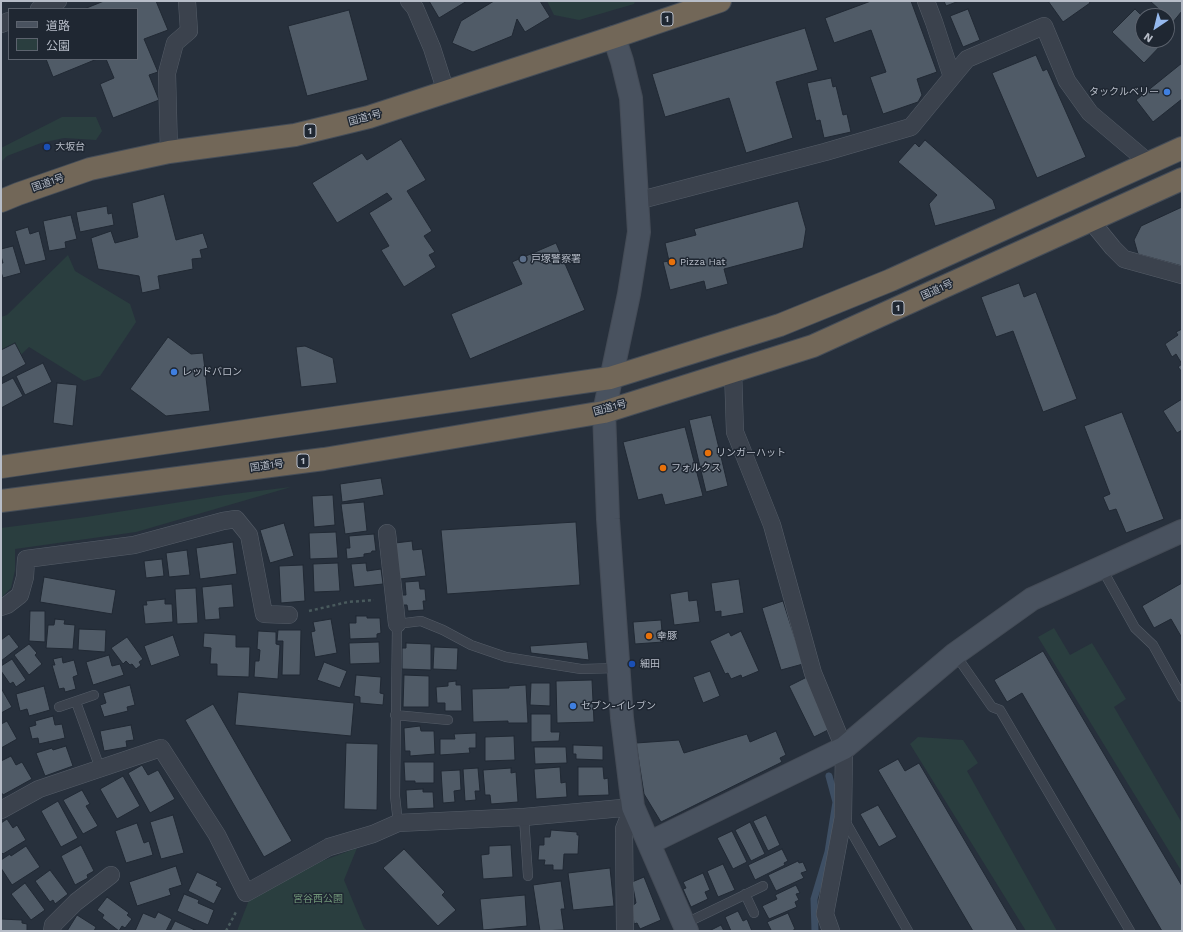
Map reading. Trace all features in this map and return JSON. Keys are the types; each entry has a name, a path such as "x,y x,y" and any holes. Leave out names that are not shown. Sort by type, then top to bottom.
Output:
{"highway":[{"name":"国道1号","path":"1,201 90,169 169,152 295,135 369,117 720,1"},
{"path":"1,467 610,378 787,322 891,280 1182,148"},
{"name":"国道1号","path":"1,501 324,459 604,412 733,370 813,346 1182,180"}],"street":[{"path":"41,8 58,1"},
{"path":"169,152 167,73 175,43 189,31 187,1"},
{"path":"409,1 415,8 432,48 446,92"},
{"path":"926,1 952,77"},
{"path":"637,201 825,152 911,127 967,59 1044,26 1067,81 1090,113 1149,163"},
{"path":"614,37 622,61 631,98 639,232 629,294 604,412 608,519 622,718 633,807 686,927"},
{"path":"1091,221 1124,259 1182,275"},
{"path":"733,370 734,432 772,526 813,673 844,748 843,818 825,914 832,931"},
{"path":"1,607 7,605 20,595 25,577 26,559 134,545 223,521 236,519 249,535 264,614 288,615"},
{"path":"649,843 844,748 955,654 1032,599 1182,531"},
{"path":"387,533 398,624"},
{"path":"1,810 39,789 162,748 217,835 246,893 329,847 373,834 398,823 524,817 633,807"},
{"path":"625,931 624,829 633,807"},
{"path":"52,931 52,925 76,902 111,875"}],"lane":[{"path":"1101,567 1135,628 1153,645 1182,697"},
{"path":"398,823 394,796 398,624 421,621 443,630 471,645 506,657 581,668 618,668"},
{"path":"955,654 992,707 1000,710 1130,931"},
{"path":"59,707 94,695"},
{"path":"76,702 100,768"},
{"path":"395,715 448,720"},
{"path":"524,817 528,876"},
{"path":"843,818 908,931"},
{"path":"686,927 745,894 763,886"},
{"path":"745,894 754,913"}],"path":[{"path":"288,615 348,602 395,598"}],"green space":[{"path":"547,1 635,1 634,4 579,20 554,15"},
{"path":"62,117 96,117 102,131 96,140 64,138 41,143 7,156 1,162 1,148"},
{"path":"68,255 75,271 130,304 136,322 100,376 84,381 29,347 1,374 1,317 7,315"},
{"path":"291,487 136,532 15,549 15,570 11,588 1,598 1,528 86,517 225,495"},
{"path":"1054,628 1070,655 1092,643 1126,699 1114,707 1182,823 1182,872 1038,637"},
{"path":"918,737 963,740 978,763 967,771 1057,931 1026,931 910,744"},
{"name":"宮谷西公園","path":"357,848 344,880 364,928 368,931 237,931 249,900 322,861"}],"building":[{"path":"104,1 156,1 168,30 144,39 158,72 149,75 159,100 113,118 100,84 114,78 106,60 138,60 138,8 86,8"},
{"path":"429,1 467,1 439,18"},
{"path":"494,1 540,1 550,17 525,32 517,19 512,36 473,52 452,43 461,21"},
{"path":"871,1 911,1 937,72 917,79 922,95 918,102 883,114 870,77 886,72 871,30 834,43 825,18"},
{"path":"944,1 959,1 946,6"},
{"path":"1048,1 1089,1 1090,3 1063,22"},
{"path":"1150,1 1182,1 1182,11 1175,20 1175,8 1158,8"},
{"path":"968,9 980,40 963,47 950,16"},
{"path":"1135,9 1135,48 1158,48 1144,63 1112,32"},
{"path":"349,10 368,80 307,96 288,26"},
{"path":"805,28 818,70 776,82 793,138 746,153 729,98 665,117 652,74"},
{"path":"1036,55 1043,71 1047,69 1086,157 1037,178 992,73"},
{"path":"46,60 95,60 53,77"},
{"path":"1182,63 1182,99 1153,122 1136,100"},
{"path":"831,78 833,87 836,86 843,115 847,114 851,132 824,138 820,120 816,121 807,83"},
{"path":"401,139 426,180 407,191 432,231 424,236 435,252 429,255 436,267 404,287 381,250 389,246 369,213 392,199 387,193 337,223 312,183 362,153 367,160"},
{"path":"925,140 993,200 996,209 935,226 929,204 937,195 898,162 915,143 919,147"},
{"path":"164,194 176,240 203,233 208,248 200,250 202,258 192,259 193,269 158,276 160,289 142,293 139,276 98,269 91,238 111,231 115,243 138,237 132,203"},
{"path":"798,201 806,229 803,248 724,269 728,284 706,290 704,281 670,290 663,262 669,261 665,243 696,235 694,229"},
{"path":"107,206 108,214 112,213 114,225 80,232 76,212"},
{"path":"1182,207 1182,266 1138,254 1134,240 1141,226"},
{"path":"71,215 77,239 65,242 66,248 49,251 43,221"},
{"path":"28,227 30,234 39,231 46,260 25,265 15,231"},
{"path":"556,243 585,310 470,359 451,314 522,284 512,262"},
{"path":"13,246 21,273 3,278 1,272 1,263 3,263 1,249"},
{"path":"1019,283 1024,297 1036,292 1077,399 1043,412 1013,331 996,337 981,297"},
{"path":"1182,329 1182,364 1176,354 1172,357 1165,344 1178,335 1176,332"},
{"name":"レッドバロン","path":"168,337 191,354 203,353 210,411 166,416 130,389"},
{"path":"15,343 26,364 1,378 1,350"},
{"path":"305,346 333,358 337,383 301,387 296,347"},
{"path":"43,363 52,382 25,395 16,376"},
{"path":"1182,364 1182,372 1178,367"},
{"path":"13,378 23,396 1,408 1,384"},
{"path":"57,383 77,385 73,426 53,423"},
{"path":"1182,399 1182,430 1177,433 1163,411"},
{"path":"1122,412 1164,519 1126,533 1116,509 1109,511 1103,497 1110,494 1084,426"},
{"name":"リンガーハット","path":"711,415 728,486 706,492 689,420"},
{"name":"フォルクス","path":"685,427 703,496 665,505 662,494 638,500 623,442"},
{"path":"381,478 384,495 342,502 340,484"},
{"path":"333,495 335,525 314,527 312,496"},
{"path":"364,502 367,531 345,534 341,504"},
{"path":"576,522 580,585 447,594 441,530"},
{"path":"284,523 294,556 270,563 260,530"},
{"path":"336,532 338,558 310,559 309,533"},
{"path":"374,534 376,551 364,554 364,557 347,559 346,548 350,548 349,536"},
{"path":"412,541 413,550 422,549 426,576 400,579 395,543"},
{"path":"233,542 237,574 200,579 196,548"},
{"path":"187,550 190,575 169,577 166,553"},
{"path":"162,559 164,576 146,578 144,561"},
{"path":"338,563 340,591 314,592 313,564"},
{"path":"366,563 367,571 381,569 383,584 354,587 351,564"},
{"path":"303,565 305,601 281,603 279,566"},
{"path":"44,577 116,590 112,614 40,602"},
{"path":"739,579 744,613 721,617 721,611 715,612 711,583"},
{"path":"419,581 420,589 425,589 426,601 423,601 424,610 408,611 407,605 403,605 402,595 406,595 405,582"},
{"path":"1182,583 1182,638 1171,619 1154,628 1142,606"},
{"path":"232,584 234,607 219,608 220,619 205,620 202,587"},
{"path":"196,588 198,623 177,624 175,589"},
{"path":"688,591 689,601 697,600 700,622 674,625 670,594"},
{"path":"165,599 165,604 172,604 173,622 145,624 143,605 147,605 146,601"},
{"path":"783,601 803,664 781,670 762,608"},
{"path":"30,611 45,611 45,642 29,641"},
{"path":"356,616 380,618 381,633 377,634 377,638 350,639 349,623 356,623"},
{"path":"55,619 65,620 64,624 75,625 73,649 46,648 48,625 54,625"},
{"path":"331,619 337,653 315,657 311,632 315,631 313,622"},
{"name":"幸豚","path":"661,620 663,642 635,644 633,622"},
{"path":"79,629 106,630 105,652 78,650"},
{"path":"278,630 301,630 300,675 282,675 283,641 277,641"},
{"path":"258,631 276,632 276,644 280,645 278,679 254,677 255,661 259,661 260,650 257,649"},
{"path":"741,631 759,671 742,678 741,675 731,679 728,673 725,674 710,641 729,632 731,636"},
{"path":"204,633 236,635 236,647 250,647 249,677 217,676 217,664 210,664 211,648 203,647"},
{"path":"9,634 19,647 1,661 1,640"},
{"path":"173,635 180,656 151,666 144,646"},
{"path":"127,637 143,659 139,662 141,665 136,669 132,664 130,665 126,661 123,664 111,648"},
{"path":"379,642 380,663 350,664 349,643"},
{"path":"587,642 589,660 531,653 530,646"},
{"path":"406,643 431,644 431,670 402,669 402,648 406,648"},
{"path":"29,644 37,653 35,655 42,664 29,675 14,655"},
{"path":"434,647 458,648 457,670 433,669"},
{"path":"1043,651 1182,886 1182,931 1162,931 1022,693 1007,702 994,680"},
{"path":"109,655 112,666 120,664 124,675 93,685 86,662"},
{"path":"62,657 63,663 74,660 78,675 73,677 76,689 65,692 64,688 59,689 52,665 55,665 53,659"},
{"path":"12,659 26,680 16,687 13,682 10,684 1,671 1,666"},
{"path":"324,662 347,671 340,688 317,680"},
{"path":"710,671 720,696 703,703 693,677"},
{"path":"356,675 381,677 380,693 384,694 383,705 360,703 360,697 354,696"},
{"path":"404,675 429,676 429,707 403,707"},
{"path":"807,677 832,728 814,737 789,686"},
{"path":"592,680 594,722 557,723 556,681"},
{"path":"456,681 456,685 461,685 462,711 445,711 445,703 437,703 436,687 448,686 448,682"},
{"path":"531,683 550,683 550,706 530,705"},
{"path":"130,685 135,705 127,707 128,711 104,717 100,705 106,703 103,693"},
{"path":"526,685 528,723 508,723 508,721 473,722 472,689 509,688 509,686"},
{"path":"44,686 50,710 29,716 27,709 20,711 16,694"},
{"path":"1,688 12,707 1,713"},
{"path":"238,692 354,703 351,736 235,725"},
{"path":"213,704 292,841 264,857 185,720"},
{"path":"531,714 551,714 551,732 560,732 559,741 531,742"},
{"path":"53,716 55,725 62,724 65,738 39,744 38,738 32,739 29,727 36,725 35,721"},
{"path":"7,721 17,739 1,748 1,724"},
{"path":"131,725 134,740 126,741 127,747 104,751 100,731"},
{"path":"420,726 421,731 434,731 435,754 410,756 410,751 405,751 404,728"},
{"path":"776,731 786,755 780,758 782,762 661,822 644,794 636,743 679,740 684,753 747,734 750,742"},
{"path":"476,733 476,748 469,748 470,753 440,755 440,739 455,739 454,734"},
{"path":"514,736 515,760 485,761 485,737"},
{"path":"346,743 378,744 377,810 344,809"},
{"path":"573,745 603,746 603,760 576,759 576,754 573,754"},
{"path":"66,746 73,766 45,776 36,753 52,748 53,750"},
{"path":"534,747 566,747 567,763 535,764"},
{"path":"11,756 16,765 22,762 32,779 3,795 1,792 1,761"},
{"path":"898,759 905,771 919,763 1018,931 973,931 878,770"},
{"path":"404,762 434,762 434,783 415,783 415,781 405,781"},
{"path":"142,765 148,775 158,770 175,799 150,813 128,773"},
{"path":"560,767 561,783 566,782 567,797 536,799 534,769"},
{"path":"578,767 603,767 604,779 608,778 609,795 578,796"},
{"path":"478,768 480,791 475,791 476,800 465,801 463,769"},
{"path":"511,768 511,773 516,772 518,802 491,804 490,795 485,795 483,770"},
{"path":"460,770 461,790 454,791 455,802 443,803 441,771"},
{"path":"123,776 140,806 117,819 100,789"},
{"path":"423,789 423,792 433,792 434,808 407,809 406,790"},
{"path":"82,790 90,804 86,806 98,826 83,834 63,800"},
{"path":"58,801 78,838 61,847 41,811"},
{"path":"878,805 897,837 879,847 860,814"},
{"path":"173,815 184,853 161,859 150,822"},
{"path":"766,815 780,845 768,851 753,821"},
{"path":"7,819 13,828 17,825 26,840 3,854 1,852 1,823"},
{"path":"750,822 765,854 751,861 735,830"},
{"path":"137,823 144,843 149,841 153,855 126,863 115,831"},
{"path":"551,830 577,832 577,835 579,835 578,854 564,854 563,870 553,870 553,865 544,865 545,860 538,860 539,845 544,845 544,837 550,837"},
{"path":"732,831 747,862 733,869 717,838"},
{"path":"81,845 94,871 87,875 88,878 75,885 61,856"},
{"path":"511,845 513,877 483,879 481,855 489,854 489,846"},
{"path":"26,846 40,867 12,885 1,868 1,860 10,854 11,856"},
{"path":"404,849 445,892 442,895 456,910 438,926 383,868"},
{"path":"782,849 788,861 784,863 785,865 755,880 748,865"},
{"path":"798,861 799,863 803,862 807,871 801,873 804,878 776,891 768,875"},
{"path":"723,864 735,890 718,897 707,871"},
{"path":"176,866 182,885 169,889 171,895 137,906 129,882"},
{"path":"610,868 614,906 573,910 568,873"},
{"path":"50,870 68,894 55,904 53,900 50,902 35,881"},
{"path":"197,872 218,882 216,885 222,888 214,904 188,891"},
{"path":"703,873 710,890 705,892 708,899 691,907 683,889 686,888 683,882"},
{"path":"644,877 661,920 640,929 637,923 634,924 632,906 636,903 632,882"},
{"path":"561,881 565,909 561,909 564,930 540,931 533,885"},
{"path":"25,883 45,910 31,920 11,894"},
{"path":"796,885 800,893 796,894 799,900 795,902 797,907 769,919 762,906 777,899 775,895"},
{"path":"184,894 199,900 198,903 214,910 208,925 177,911"},
{"path":"525,895 527,926 483,930 480,899"},
{"path":"107,897 129,913 127,915 132,919 125,928 122,926 119,931 102,918 104,915 97,910"},
{"path":"738,911 743,921 747,919 752,931 731,931 725,917"},
{"path":"158,912 172,919 166,931 135,931 143,913 155,918"},
{"path":"788,913 795,929 792,931 768,931 771,930 767,922"},
{"path":"77,915 96,927 94,931 67,931"},
{"path":"1,919 22,920 22,923 27,924 27,931 1,931"},
{"path":"175,921 197,931 170,931"},
{"path":"721,925 724,931 709,931"}],"waterway":[{"path":"815,931 814,899 828,852 836,802 829,776"}],"place":[{"name":"タックルベリー","path":"1167,92"},
{"name":"大坂台","path":"47,147"},
{"name":"戸塚警察署","path":"523,259"},
{"name":"Pizza Hat","path":"672,262"},
{"name":"レッドバロン","path":"174,372"},
{"name":"リンガーハット","path":"708,453"},
{"name":"フォルクス","path":"663,468"},
{"name":"幸豚","path":"649,636"},
{"name":"細田","path":"632,664"},
{"name":"セブン-イレブン","path":"573,706"}]}
